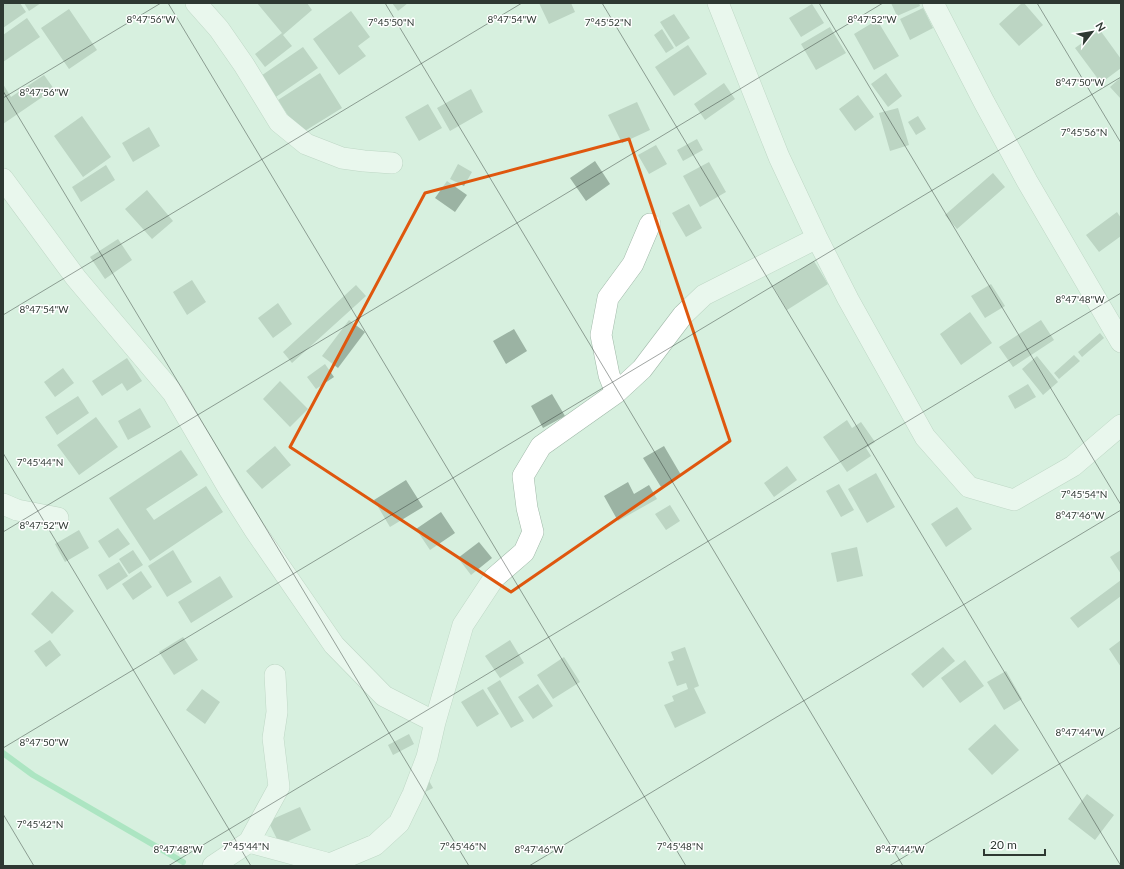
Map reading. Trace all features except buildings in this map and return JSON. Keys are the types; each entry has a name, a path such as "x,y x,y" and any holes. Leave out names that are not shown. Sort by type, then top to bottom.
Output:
{"street":[{"path":"196,3 223,35 244,65 279,122 306,144 342,158 392,163"},
{"path":"718,3 779,157 817,238 848,299 925,437 969,487 1014,500 1073,466 1121,425"},
{"path":"933,3 1027,181 1121,342"},
{"path":"3,179 76,278 173,393 254,529 334,645 384,696 435,722"},
{"path":"616,393 608,375 601,335 608,298 633,264 650,224"},
{"path":"249,842 330,864 374,845 399,823 410,801 427,757 435,722 463,625 494,578 524,552 533,532 527,508 523,476 540,446 616,393 642,368 683,315 704,295 817,238"},
{"path":"3,504 17,510 58,518"},
{"path":"213,866 249,842 279,787 273,738 277,712 275,675"}],"highlighted area":[{"path":"629,139 730,441 511,592 290,447 425,193"}],"waterway":[{"path":"3,753 33,775 183,862"}]}
